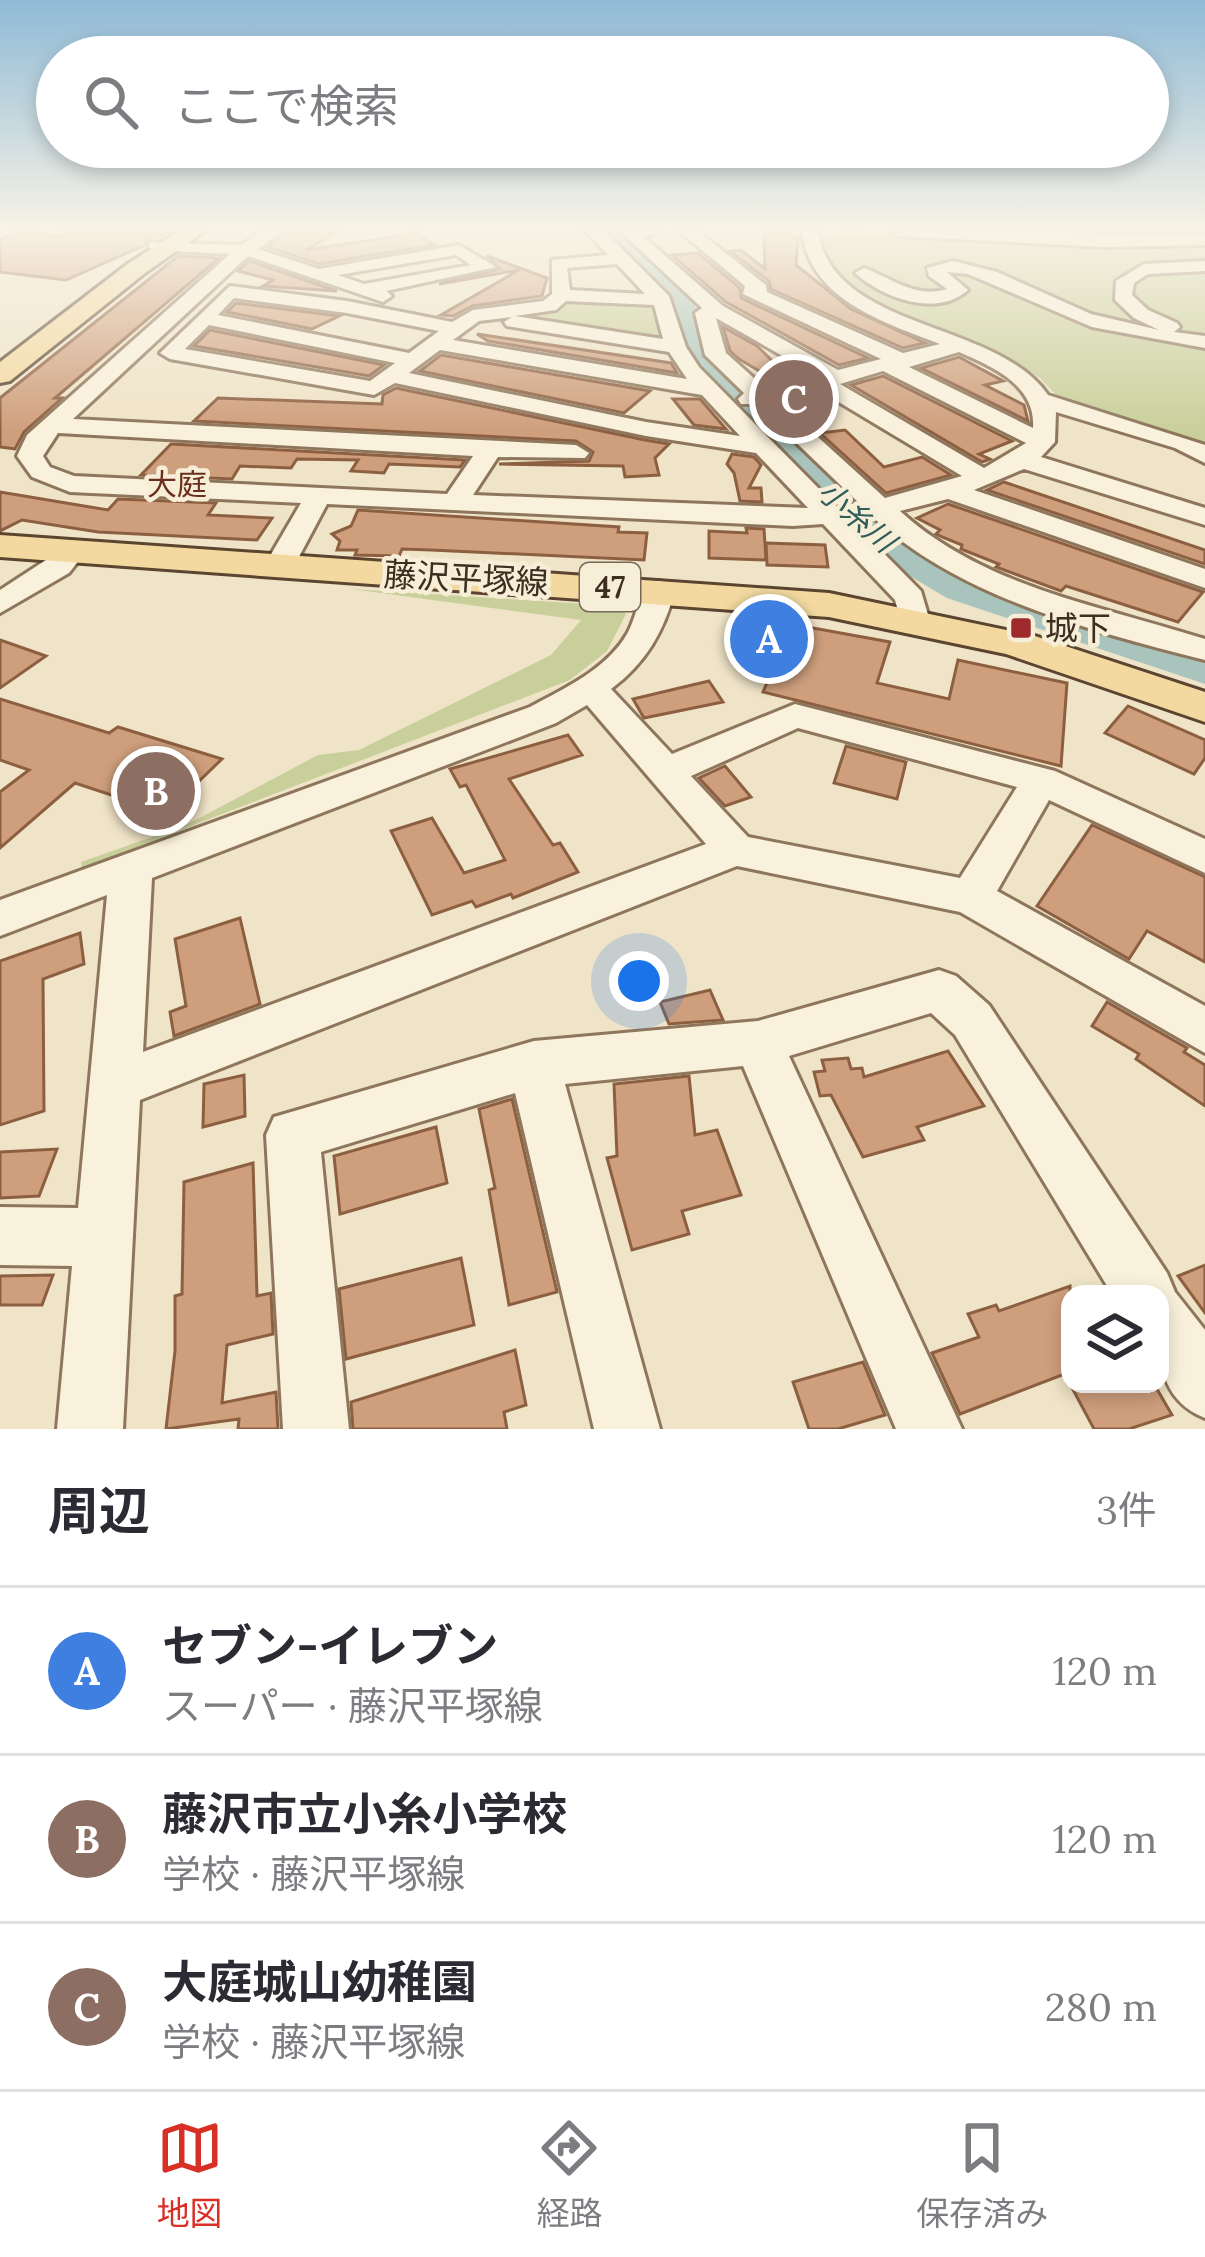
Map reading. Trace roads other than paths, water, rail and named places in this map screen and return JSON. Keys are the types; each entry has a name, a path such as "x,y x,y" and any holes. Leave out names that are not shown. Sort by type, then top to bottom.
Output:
{"main road":[{"path":"0,358 86,298"},
{"path":"0,375 98,298"},
{"name":"藤沢平塚線","path":"0,546 660,590 914,618 1101,667 1205,708"}],"street":[{"path":"191,298 52,425 30,455 40,472 70,484 728,518 854,512 952,491 1033,451 1049,426 1042,400 1015,372 851,298"},
{"path":"224,298 170,353 374,388 464,322 549,306 558,298"},
{"path":"274,298 676,347"},
{"path":"389,298 464,322"},
{"path":"615,298 662,300"},
{"path":"660,298 676,347 854,512 910,598 914,618"},
{"path":"700,298 983,478"},
{"path":"769,298 897,364 1033,451 1177,497 1205,518"},
{"path":"1031,298 1089,320 1205,342"},
{"path":"1124,298 1142,314 1205,342"},
{"path":"716,310 705,314 716,355 745,384 736,399"},
{"path":"203,318 412,360"},
{"path":"0,358 24,350 51,328 70,321"},
{"path":"436,343 736,399 830,381 962,345"},
{"path":"114,366 330,408 285,437 234,493"},
{"path":"391,376 646,429 765,447"},
{"path":"736,399 765,447 854,512 970,574 1205,650"},
{"path":"1042,400 1184,443 1205,454"},
{"path":"364,442 390,418"},
{"path":"52,425 564,449"},
{"path":"454,504 490,449"},
{"path":"952,491 1205,579"},
{"path":"278,568 316,498"},
{"path":"0,604 58,567 68,554"},
{"path":"0,918 543,715 614,672 647,633 660,590"},
{"path":"591,688 735,850"},
{"path":"668,771 796,716 1041,780 1205,857"},
{"path":"971,897 1041,780"},
{"path":"112,1087 735,850 971,897 1205,1031"},
{"path":"90,1429 131,868"},
{"path":"316,1429 293,1135 534,1064 758,1043 939,990 972,1020 1140,1285"},
{"path":"758,1043 929,1429"},
{"path":"534,1064 627,1429"},
{"path":"0,1236 103,1237"},
{"path":"1169,1330 1205,1386"}],"waterway":[{"name":"小糸川","path":"675,298 685,309 703,362 843,508 900,554 962,589 1205,670"}],"place":[{"name":"大庭城山幼稚園","path":"794,399"},
{"name":"城下","path":"1021,628"},
{"name":"セブン-イレブン","path":"769,639"},
{"name":"藤沢市立小糸小学校","path":"156,791"}],"district":[{"name":"大庭","path":"177,484"}]}
